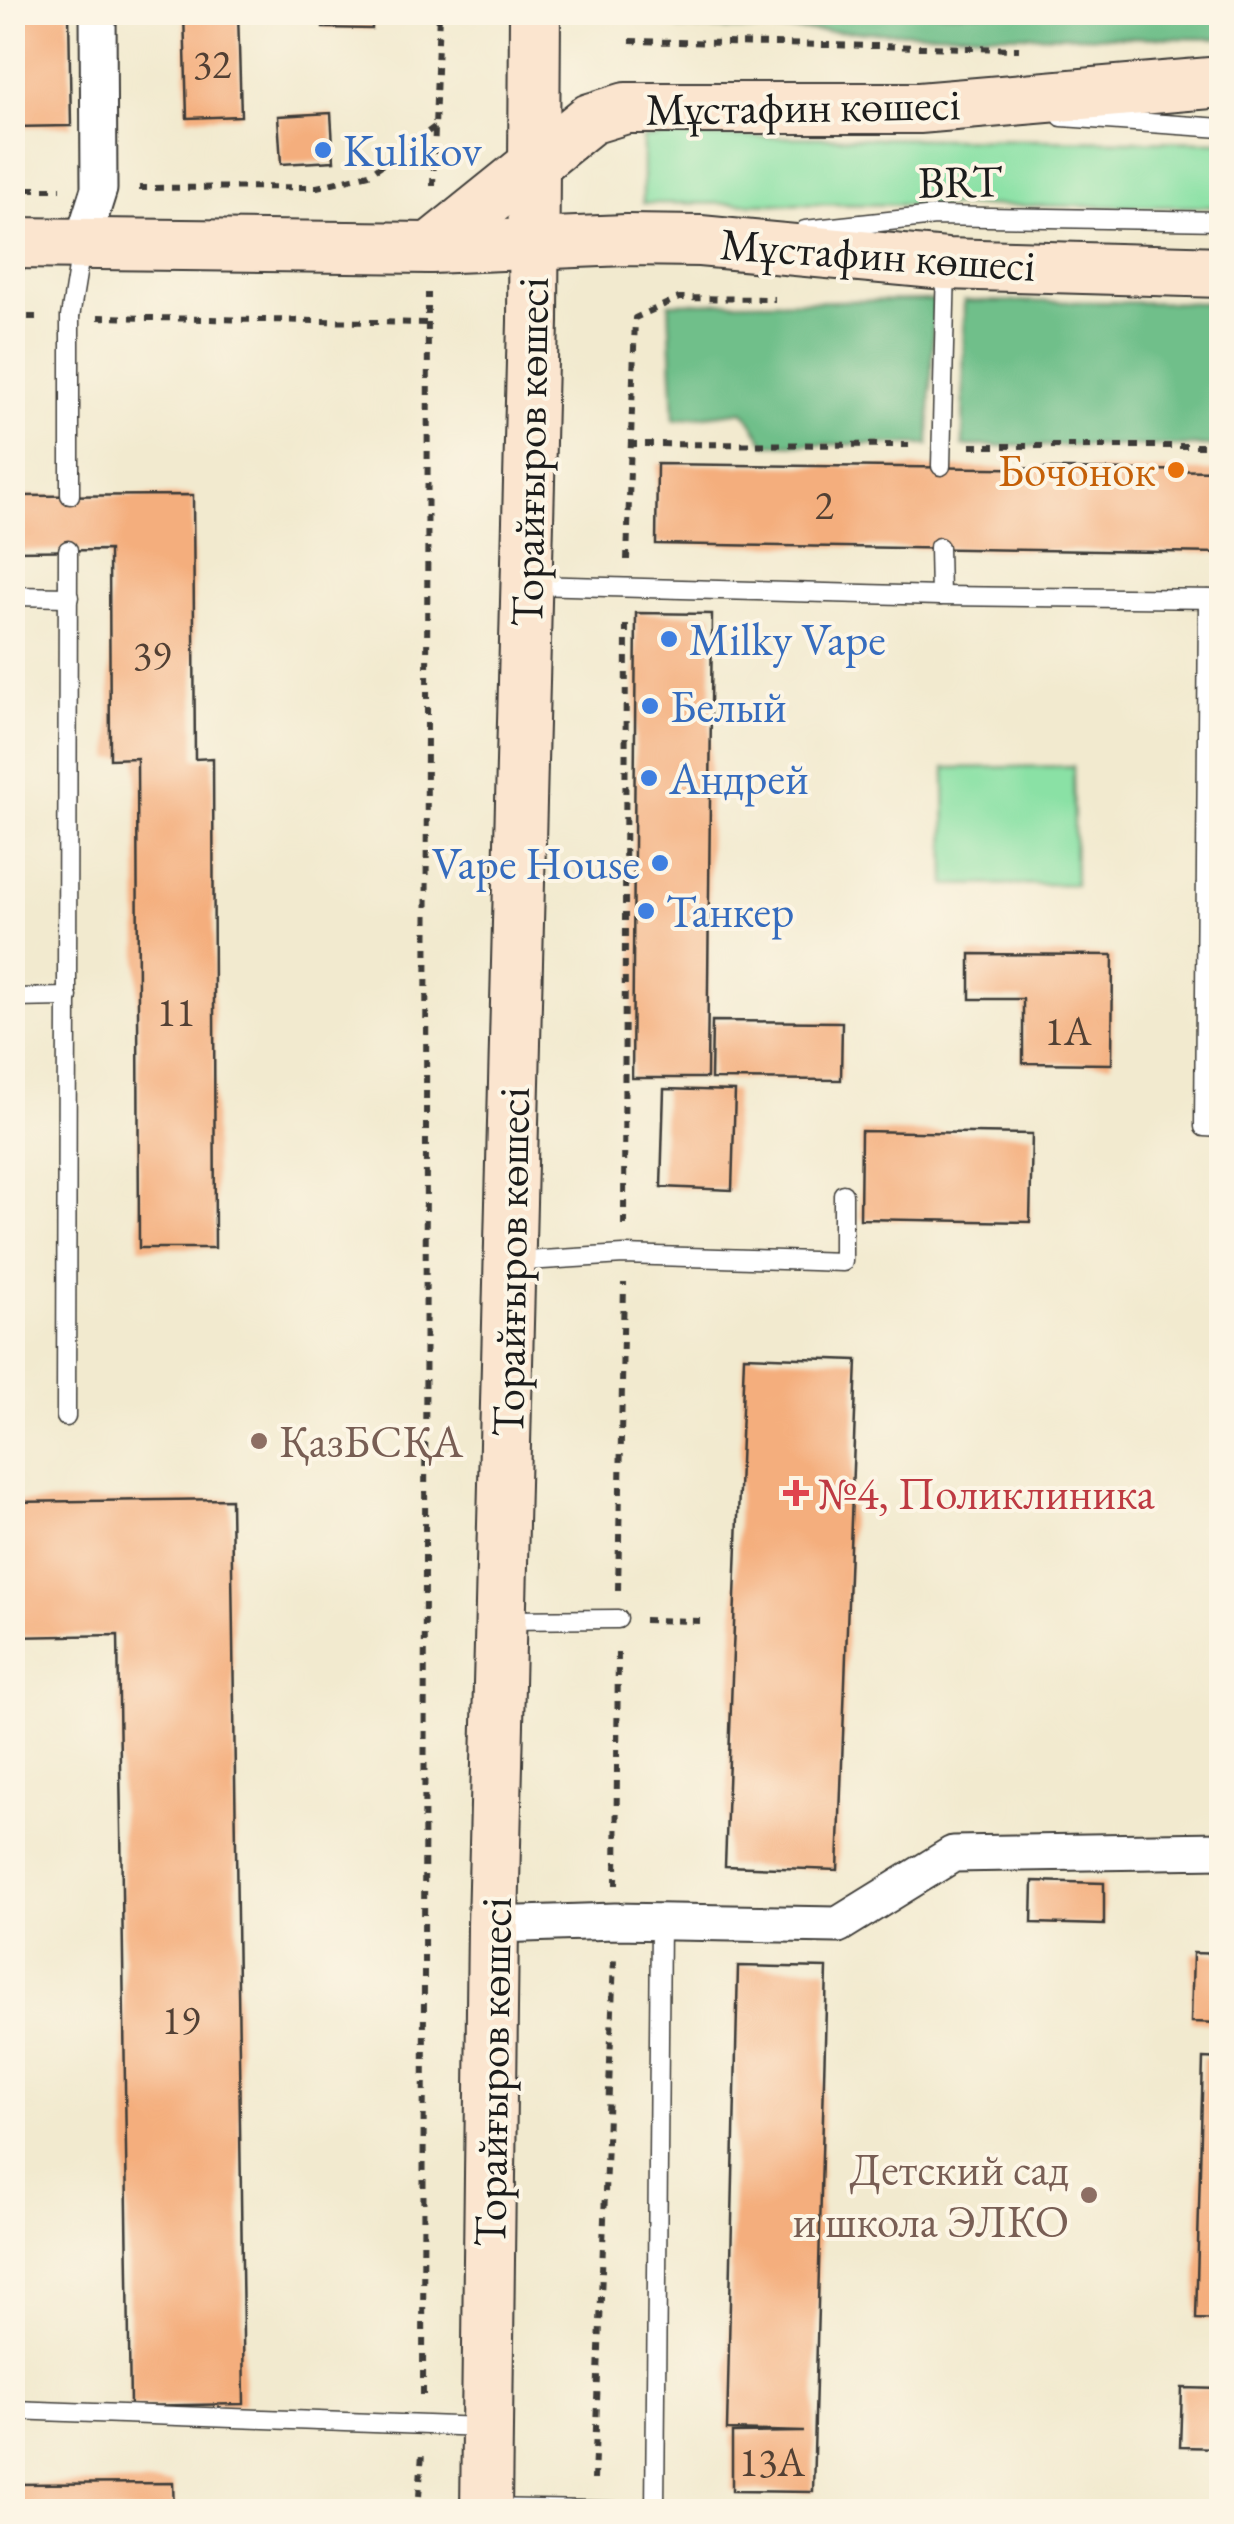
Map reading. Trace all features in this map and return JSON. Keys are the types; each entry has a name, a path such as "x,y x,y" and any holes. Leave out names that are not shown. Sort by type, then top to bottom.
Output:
{"street":[{"path":"82,244 98,188 98,12"},
{"name":"Торайғыров көшесі","path":"486,2510 494,1925 536,160 536,12"},
{"name":"Мұстафин көшесі","path":"430,248 590,119 626,108 919,108 1222,82"},
{"name":"Мұcтафин көшесі","path":"534,244 700,241 946,264 1222,272"},
{"path":"12,243 430,248 534,244"},
{"path":"494,1925 615,1921 838,1925 953,1854 1222,1850"}],"lane":[{"name":"BRT","path":"919,108 1222,128"},
{"name":"BRT","path":"700,241 935,216 1222,221"},
{"path":"70,495 70,317 82,244"},
{"path":"942,466 946,264"},
{"path":"939,547 940,596"},
{"path":"66,1416 68,550"},
{"path":"526,585 1215,599 1204,1126 1222,1128"},
{"path":"12,596 70,596"},
{"path":"12,998 68,997"},
{"path":"510,1262 624,1255 843,1262 843,1194"},
{"path":"501,1620 618,1618"},
{"path":"655,2511 660,1922"},
{"path":"12,2410 486,2427"},
{"path":"486,2510 700,2512"}],"path":[{"path":"12,189 317,187 368,174 436,126 438,12"},
{"path":"630,41 1024,49"},
{"path":"12,316 426,323 422,2425 418,2512"},
{"path":"592,2510 619,1807 626,589 634,318"},
{"path":"629,444 1222,446"},
{"path":"618,1618 705,1621"}],"green space":[{"path":"1221,12 1222,39 679,28 682,13"},
{"path":"643,138 1221,142 1221,207 643,203"},
{"path":"934,300 929,445 766,444 744,411 674,420 669,303"},
{"path":"964,301 1221,303 1221,446 963,446"},
{"path":"1073,766 1075,884 946,885 945,768"}],"building":[{"path":"12,12 69,12 71,126 12,127"},
{"path":"184,12 238,12 241,116 187,118"},
{"path":"323,12 372,12 372,29 323,28"},
{"path":"331,113 334,161 281,164 278,116"},
{"path":"657,464 1222,471 1222,553 656,544"},
{"path":"193,495 195,759 213,758 215,1248 139,1248 137,758 110,759 109,550 12,551 12,496"},
{"path":"636,613 712,614 707,1078 632,1078"},
{"path":"970,954 1113,955 1112,1064 1023,1063 1023,999 970,999"},
{"path":"712,1021 842,1022 841,1080 711,1079"},
{"path":"664,1089 735,1091 732,1190 661,1187"},
{"path":"861,1131 1032,1134 1030,1222 860,1219"},
{"name":"№4, Поликлиника","path":"744,1356 857,1360 838,1870 725,1866"},
{"path":"231,1499 244,2404 130,2406 118,1635 12,1637 12,1502"},
{"path":"1033,1881 1104,1883 1104,1925 1032,1923"},
{"path":"1193,1953 1222,1954 1222,2023 1191,2022"},
{"path":"738,1966 827,1968 813,2492 732,2491 732,2433 804,2432 727,2430"},
{"path":"1203,2058 1222,2059 1222,2320 1196,2319"},
{"path":"1182,2388 1222,2389 1222,2448 1180,2447"},
{"path":"173,2483 174,2512 12,2512 12,2484"}],"place":[{"name":"Kulikov","path":"323,150"},
{"name":"Бочонок","path":"1176,470"},
{"name":"Milky Vape","path":"669,639"},
{"name":"Белый","path":"650,706"},
{"name":"Андрей","path":"649,778"},
{"name":"Vape House","path":"660,863"},
{"name":"Танкер","path":"646,911"},
{"name":"ҚазБСҚА","path":"259,1441"},
{"name":"№4, Поликлиника","path":"796,1493"},
{"name":"Детский сад и школа ЭЛКО","path":"1089,2195"}]}
